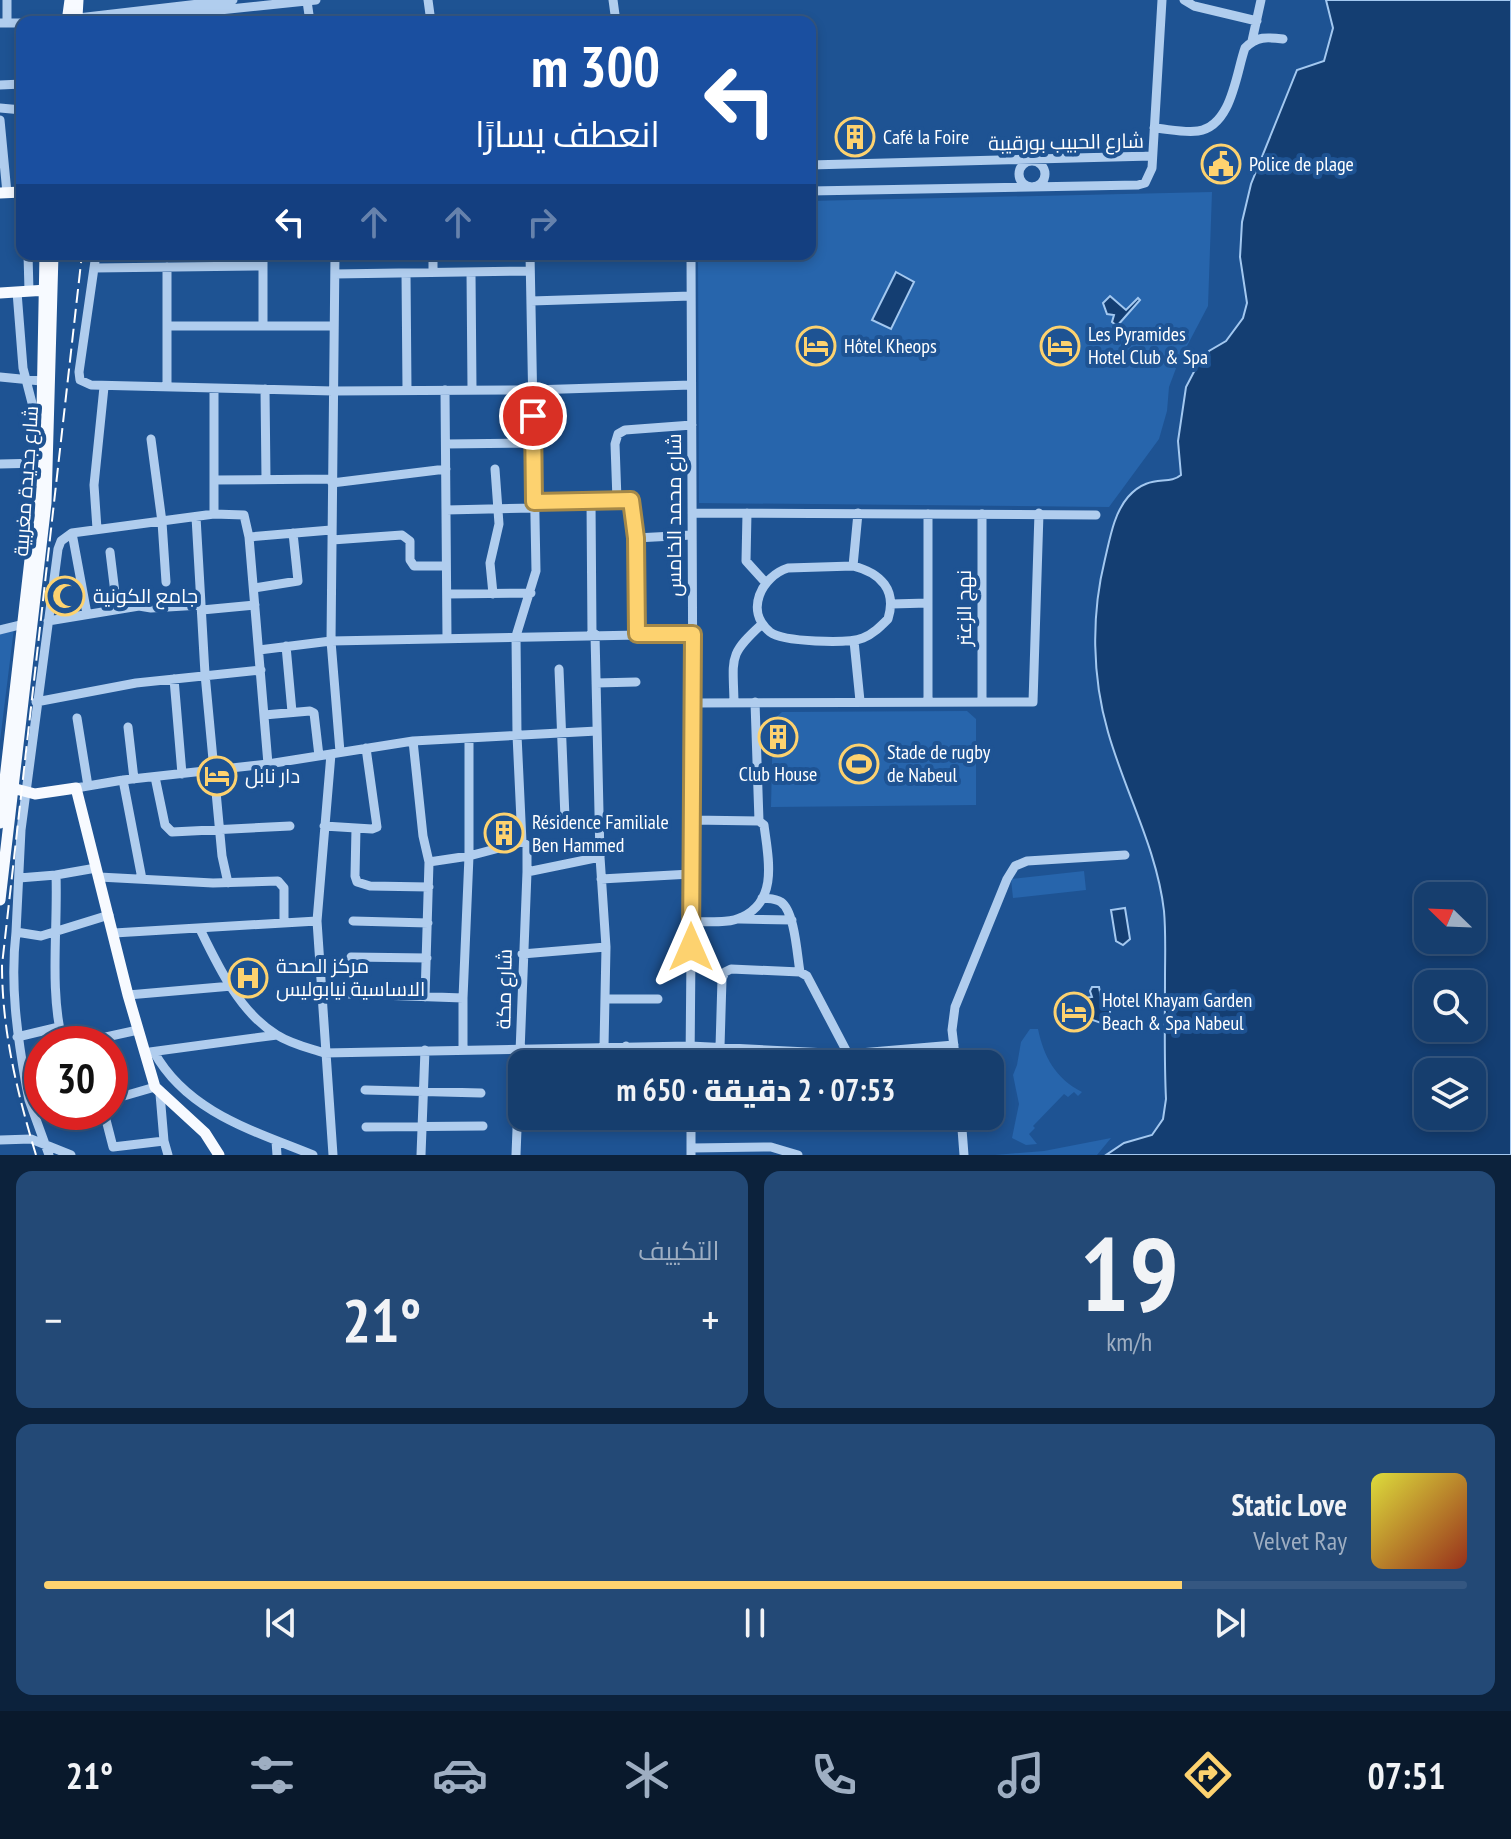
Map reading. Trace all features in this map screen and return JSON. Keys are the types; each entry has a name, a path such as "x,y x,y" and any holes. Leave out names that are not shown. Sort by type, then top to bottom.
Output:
{"main road":[{"name":"شارع جديدة مغربية","path":"0,823 3,762 49,464 45,260"},
{"name":"شارع جديدة مغربية","path":"0,900 41,463 41,381 52,260"},
{"path":"0,293 47,290"},
{"path":"12,788 43,793 82,787 98,873 128,995 138,1030 149,1052 157,1090 205,1133 219,1155"}],"street":[{"path":"4,23 7,0"},
{"path":"99,16 233,0"},
{"path":"1152,156 1162,0"},
{"path":"1184,0 1194,6 1257,21"},
{"path":"1252,41 1261,0"},
{"path":"163,16 312,1"},
{"path":"1154,128 1202,131 1218,119 1229,102 1245,48 1263,37 1283,39"},
{"path":"0,120 3,193"},
{"name":"شارع الحبيب بورقيبة","path":"816,165 1152,156 1150,177 1142,184 816,191"},
{"path":"1032,161 1041,164 1045,173 1042,183 1033,187 1023,183 1019,174 1023,165 1032,161"},
{"path":"27,260 23,291 25,379 41,437"},
{"path":"95,260 79,376 85,383 104,387 333,391 691,385"},
{"path":"263,260 263,326"},
{"path":"333,1155 317,921 324,826 336,753 331,641 335,260"},
{"path":"433,260 433,272"},
{"name":"شارع مكة","path":"521,1050 527,845 522,842 516,636 536,571 530,260"},
{"name":"شارع محمد الخامس","path":"690,1050 693,703 691,260"},
{"path":"94,268 263,266"},
{"path":"167,267 167,387"},
{"path":"335,274 530,271"},
{"path":"471,272 472,389"},
{"path":"406,273 407,390"},
{"path":"531,301 691,296"},
{"path":"167,326 334,326"},
{"path":"0,377 41,381"},
{"path":"97,529 94,485 104,387"},
{"path":"214,388 214,514"},
{"path":"265,389 266,479"},
{"path":"445,390 447,638"},
{"path":"617,500 615,444 618,434 625,430 692,425"},
{"path":"151,439 166,582"},
{"path":"446,444 533,443"},
{"path":"0,464 41,463"},
{"path":"215,480 332,481 446,469"},
{"path":"493,594 490,563 498,536 499,510 495,469"},
{"path":"446,510 499,510 627,499 633,502 637,634"},
{"path":"591,501 600,857 606,947 604,1047"},
{"path":"692,513 1096,515"},
{"path":"747,513 744,554 749,566 765,582"},
{"path":"853,566 858,513"},
{"path":"693,703 1031,702 1035,696 1039,513"},
{"path":"24,1074 17,1037 14,985 21,830 28,793 36,702 61,541 72,533 97,529 214,514 244,515 254,588 268,764"},
{"path":"928,514 928,701"},
{"name":"نهج الزعتر","path":"982,514 982,701"},
{"path":"196,517 205,674 228,883"},
{"path":"72,533 87,614"},
{"path":"249,537 293,533 402,535 410,541 410,560 414,566 446,566"},
{"path":"254,588 298,581 293,533"},
{"path":"636,538 692,535"},
{"path":"110,552 117,609"},
{"path":"853,566 881,578 887,586 891,604 888,619 865,638 854,641 781,638 762,624 757,605 759,595 765,582 778,571 853,566"},
{"path":"447,594 531,593"},
{"path":"891,604 928,603"},
{"path":"48,621 139,606 202,608 255,605"},
{"path":"0,630 26,623"},
{"path":"734,702 733,661 737,648 762,624"},
{"path":"259,650 331,641 693,634"},
{"path":"854,641 860,701"},
{"path":"286,646 292,712"},
{"path":"559,669 565,818 573,825 599,824"},
{"path":"36,702 124,685 261,670"},
{"path":"174,679 182,774"},
{"path":"596,683 636,682"},
{"path":"755,702 759,821"},
{"path":"264,715 314,713 319,756"},
{"path":"77,718 82,787 268,764 413,741 597,731"},
{"path":"128,727 128,780 142,879"},
{"path":"463,1050 469,738"},
{"path":"413,741 423,836 429,862 425,997"},
{"path":"324,826 374,829 378,825 366,748"},
{"path":"155,777 163,819 169,830 290,826"},
{"path":"692,820 759,821 764,825 770,878 755,909 740,919"},
{"path":"356,828 357,882 370,886 429,887"},
{"path":"429,862 469,856 522,842"},
{"path":"955,1050 953,1019 960,991 1015,866 1027,861 1125,855"},
{"path":"527,872 600,857"},
{"path":"19,878 98,873 142,879 228,883 273,881 281,883 284,888 284,923"},
{"path":"601,879 691,874"},
{"path":"56,875 54,931 59,1026"},
{"path":"762,898 777,899 785,905 792,920 800,972"},
{"path":"16,932 41,936 109,915"},
{"path":"692,922 792,920"},
{"path":"114,933 317,921"},
{"path":"353,921 428,923"},
{"path":"200,929 245,1005 277,1035 324,1053 508,1050"},
{"path":"522,954 606,947"},
{"path":"351,957 427,958"},
{"path":"720,1047 722,979 725,972 731,969 800,972 807,976 846,1050"},
{"path":"128,995 232,986"},
{"path":"323,993 463,998"},
{"path":"607,999 658,999"},
{"path":"128,1032 138,1030"},
{"path":"17,1037 24,1035"},
{"path":"149,1052 277,1035"},
{"path":"895,1050 954,1045"},
{"path":"626,1046 626,1050"},
{"path":"521,1050 626,1046 775,1050"},
{"path":"421,1155 425,1050"},
{"path":"149,1052 188,1092 221,1117 313,1155"},
{"path":"128,1096 157,1090 168,1155"},
{"path":"365,1090 481,1093"},
{"path":"205,1133 221,1117"},
{"path":"366,1127 483,1126"},
{"path":"40,1130 47,1150"},
{"path":"109,1130 113,1147 164,1141"},
{"name":"شارع مكة","path":"516,1155 518,1130"},
{"path":"691,1130 691,1151 771,1147 798,1155"},
{"path":"962,1130 964,1155"},
{"path":"0,1140 31,1139 47,1150 71,1155"},
{"path":"276,1141 277,1155"}],"shaded area":[{"path":"1326,0 1511,0 1511,1155 1106,1155 1124,1143 1152,1135 1163,1119 1166,1099 1165,936 1164,911 1155,865 1115,754 1099,690 1095,646 1100,580 1113,526 1128,497 1143,485 1181,475 1178,441 1186,387 1198,364 1209,351 1226,341 1243,318 1247,303 1240,257 1242,222 1251,184 1297,70 1324,61 1333,28"},
{"path":"1212,192 1208,306 1169,387 1167,411 1159,439 1109,507 699,503 698,260 816,260 816,201"},
{"path":"896,272 914,282 891,329 872,320"},
{"path":"1110,296 1126,310 1138,298 1140,300 1117,326 1112,322 1114,315 1107,314 1103,303"},
{"path":"14,628 0,741 0,632"},
{"path":"967,711 976,719 976,805 771,807 773,720 782,712"},
{"path":"1084,871 1086,890 1013,898 1011,879"},
{"path":"1125,908 1130,939 1123,945 1116,941 1111,910"},
{"path":"1092,987 1099,987 1102,1002 1111,1005 1109,1018 1101,1023 1087,1018 1083,1004 1085,998 1092,997"},
{"path":"1030,1029 1038,1029 1047,1058 1058,1073 1082,1092 1078,1096 1074,1092 1068,1097 1064,1094 1033,1126 1035,1128 1029,1134 1037,1144 1026,1145 1012,1138 1019,1104 1013,1075 1021,1042"},
{"path":"1111,1138 1097,1155 995,1155 1044,1151"}],"railway":[{"path":"36,1155 12,1061 2,965 81,260"}],"place":[{"name":"Café la Foire","path":"855,137"},
{"name":"Police de plage","path":"1221,164"},
{"name":"Hôtel Kheops","path":"816,346"},
{"name":"Les Pyramides Hotel Club & Spa","path":"1060,346"},
{"name":"جامع الكونية","path":"65,596"},
{"name":"Club House","path":"778,737"},
{"name":"Stade de rugby de Nabeul","path":"859,764"},
{"name":"دار نابل","path":"217,776"},
{"name":"Résidence Familiale Ben Hammed","path":"504,833"},
{"name":"مركز الصحة الاساسية نيابوليس","path":"248,978"},
{"name":"Hotel Khayam Garden Beach & Spa Nabeul","path":"1074,1012"}],"route":[{"path":"533,416 534,502 631,500 636,538 637,634 693,634 691,947"}]}
